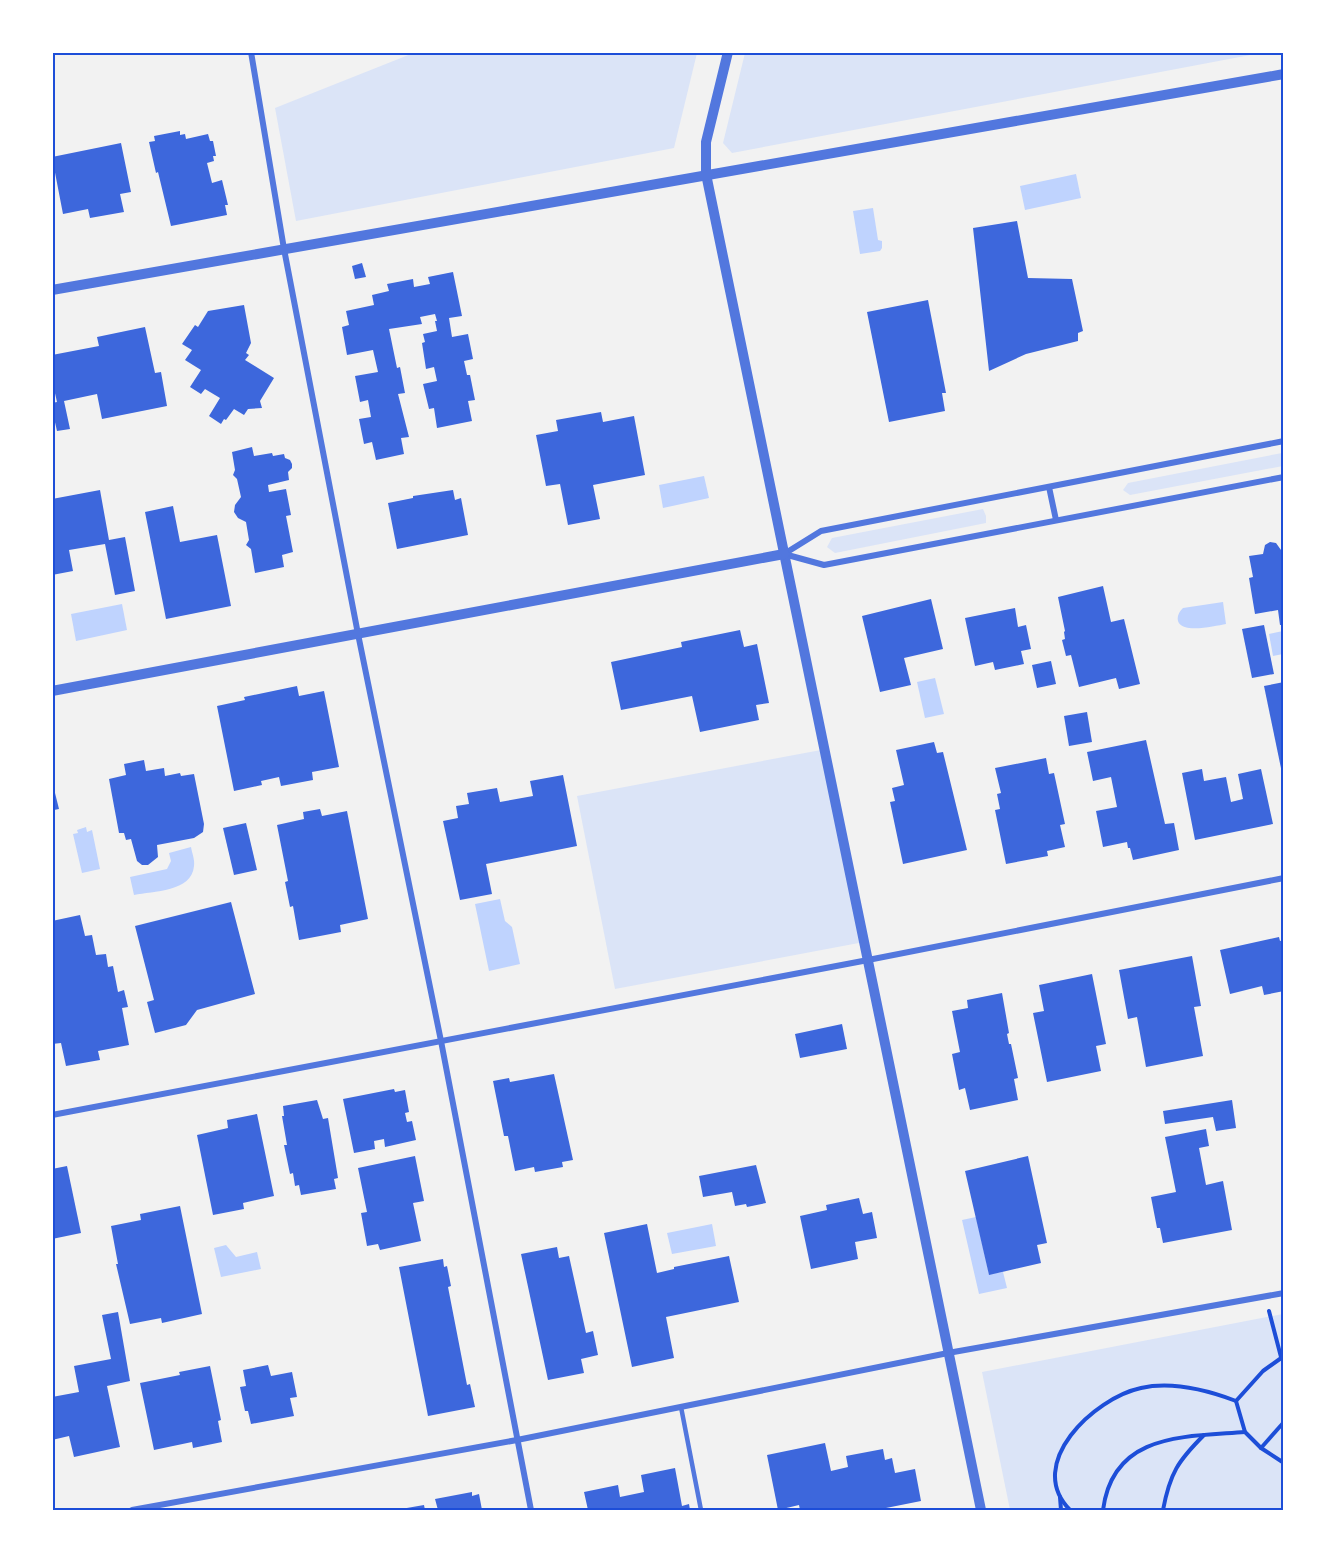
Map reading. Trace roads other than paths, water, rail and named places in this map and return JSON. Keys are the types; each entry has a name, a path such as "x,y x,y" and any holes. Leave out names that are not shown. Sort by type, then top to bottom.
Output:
{"street":[{"path":"251,52 284,249 358,634 441,1041 531,1510"},
{"path":"728,52 706,142 706,174 981,1510"},
{"path":"52,290 1284,74"},
{"path":"52,691 784,554 822,531 1284,441"},
{"path":"784,554 824,565 1284,477"},
{"path":"1049,487 1056,520"},
{"path":"52,1115 868,960 1284,878"},
{"path":"132,1510 517,1440 948,1353 1284,1293"}],"lane":[{"path":"681,1407 701,1510"}],"water":[{"path":"1076,174 1081,198 1025,210 1020,186"},
{"path":"873,208 878,240 882,241 882,248 880,251 860,254 853,211"},
{"path":"704,476 709,498 663,508 659,485"},
{"path":"1223,602 1226,624 1192,628 1181,625 1178,621 1183,608"},
{"path":"122,604 127,630 76,641 71,614"},
{"path":"1283,631 1283,654 1273,656 1269,634"},
{"path":"935,678 944,714 925,718 917,682"},
{"path":"86,827 87,832 92,830 100,869 82,873 73,834"},
{"path":"191,847 194,866 192,875 186,881 170,889 134,895 130,877 167,869 171,861 169,853"},
{"path":"500,899 505,921 512,927 520,964 489,971 475,904"},
{"path":"976,1217 989,1274 1003,1272 1007,1288 979,1294 962,1220"},
{"path":"712,1224 716,1246 672,1254 667,1233"},
{"path":"226,1245 236,1257 257,1252 261,1269 221,1277 214,1248"}]}
